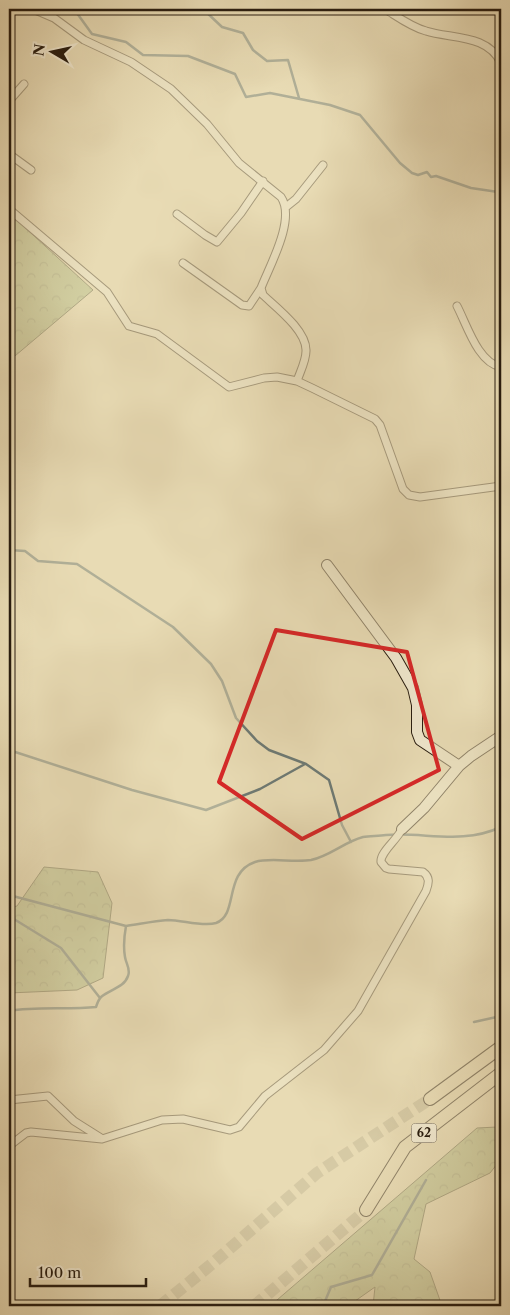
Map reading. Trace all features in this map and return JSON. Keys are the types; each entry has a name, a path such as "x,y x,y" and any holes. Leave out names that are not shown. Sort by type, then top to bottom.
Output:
{"highway":[{"path":"430,1099 501,1048"},
{"name":"62","path":"366,1210 405,1147 501,1073"}],"street":[{"path":"33,9 54,18 84,40 130,62 171,89 207,124 234,157 281,197 286,206 282,233 261,288 249,306 242,304 183,262"},
{"path":"385,9 412,26 425,31 476,40 495,53 501,63"},
{"path":"9,101 24,84"},
{"path":"9,154 31,170"},
{"path":"286,206 296,199 323,165"},
{"path":"177,214 217,242 241,213 263,181"},
{"path":"9,209 107,292 129,326 157,334 229,386 271,377 297,382 377,420 403,489 409,494 420,497 501,486"},
{"path":"261,288 263,295 302,335 306,354 297,382"},
{"path":"457,306 483,357 501,367"},
{"path":"326,565 396,658 413,688 417,705 417,732 420,740 459,766"},
{"path":"9,1146 26,1133 31,1132 102,1139 172,1118 230,1130 242,1124 265,1096 329,1045 363,1003 429,884 428,878 423,872 389,869 382,865 380,859 382,854 459,766 501,736"},
{"path":"9,1100 48,1096 74,1121 102,1139"}],"highlighted area":[{"path":"276,630 407,652 439,770 302,839 219,782"}],"green space":[{"path":"9,213 93,290 9,361"},
{"path":"44,867 98,872 112,903 103,978 77,990 9,993 9,908 17,906"},
{"path":"497,1127 501,1132 501,1159 490,1173 426,1204 414,1259 430,1272 442,1306 373,1306 375,1287 348,1306 270,1306 477,1128"}],"waterway":[{"path":"74,9 92,34 126,42 143,55 188,56 235,74 246,97 270,93 330,105 360,115 400,163 412,173 418,175 427,172 431,177 436,176 471,188 498,192 501,198"},
{"path":"203,9 222,27 243,33 253,50 267,61 288,60 299,98"},
{"path":"491,9 501,12"},
{"path":"9,550 25,551 38,561 77,564 173,627 211,664 222,681 236,718 257,741 269,750 306,764 329,780 342,825 351,842"},
{"path":"9,750 132,790 206,810 260,789 305,764"},
{"path":"9,1011 96,1007 101,997 120,986 128,976 129,969 124,949 126,926 168,920 205,924 216,923 223,919 227,912 239,875 245,867 255,862 268,860 311,860 363,837 386,835 458,837 487,832 501,827"},
{"path":"9,895 126,926"},
{"path":"9,916 61,948 100,998"},
{"path":"474,1022 501,1016"},
{"path":"323,1306 331,1287 372,1275 426,1180"}],"tunnel":[{"path":"160,1306 317,1173 430,1099"},
{"path":"254,1306 366,1210"}]}
